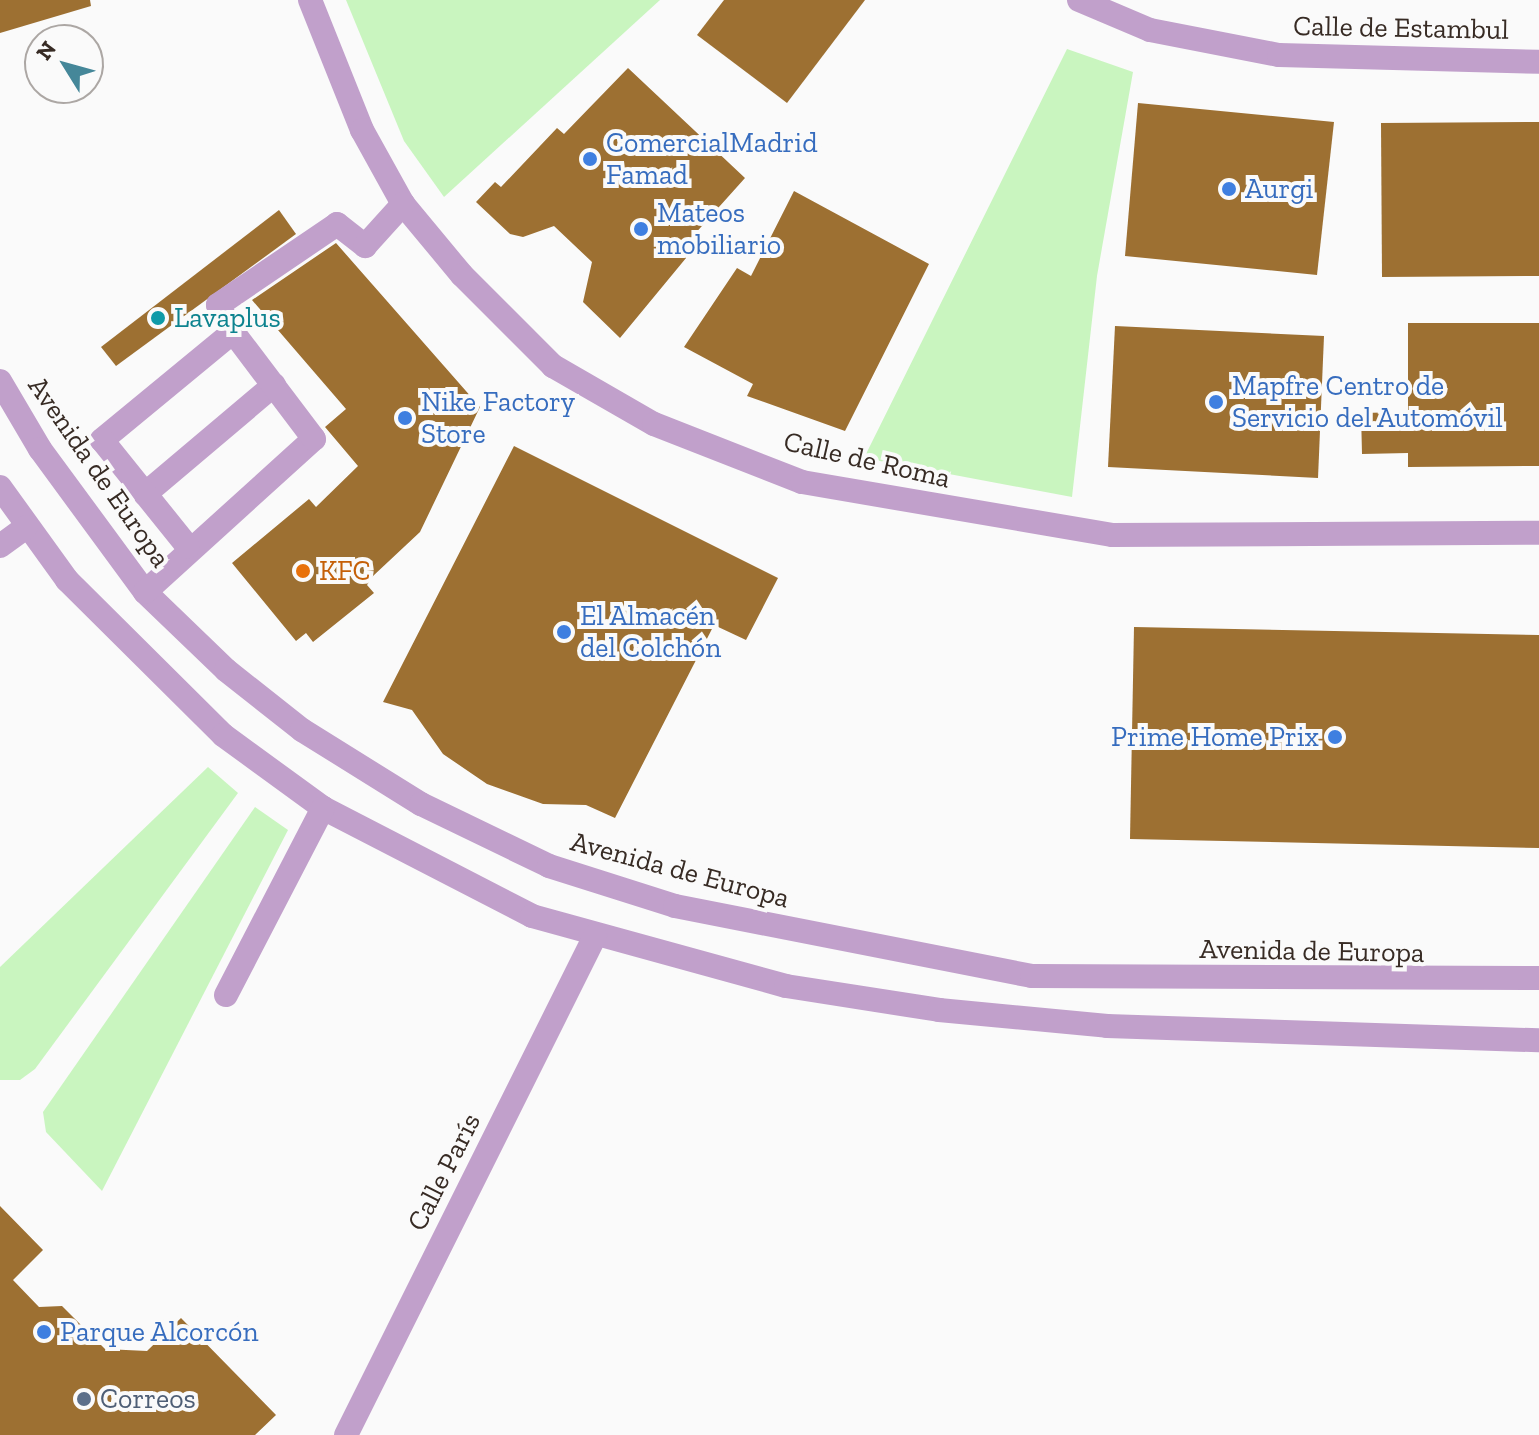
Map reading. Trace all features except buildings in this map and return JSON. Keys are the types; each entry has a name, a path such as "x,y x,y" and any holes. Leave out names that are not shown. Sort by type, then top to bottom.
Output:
{"street":[{"name":"Calle de Roma","path":"310,0 362,130 403,204 462,275 553,366 654,424 802,482 1112,535 1539,533"},
{"name":"Calle de Estambul","path":"1079,0 1150,30 1279,55 1539,62"},
{"path":"145,592 188,547 314,439 233,332 218,305 337,224 365,246 403,204"},
{"path":"188,547 102,440 233,332"},
{"name":"Avenida de Europa","path":"0,381 40,449 145,592 302,730 421,804 549,866 675,906 1032,976 1539,978"},
{"path":"145,494 274,385"},
{"path":"0,487 26,527 107,624 223,735 323,808 480,892 595,936 786,986 1013,1019 1539,1040"},
{"path":"0,546 26,527"},
{"path":"226,995 323,808"},
{"name":"Calle París","path":"346,1435 595,936"}],"green space":[{"path":"346,0 660,0 444,197 404,141"},
{"path":"1067,49 1133,72 1097,276 1072,497 864,458"},
{"path":"208,767 238,793 35,1069 20,1080 0,1080 0,967"},
{"path":"255,807 288,830 102,1191 46,1132 43,1112"}],"place":[{"name":"ComercialMadrid Famad","path":"590,159"},
{"name":"Aurgi","path":"1229,189"},
{"name":"Mateos mobiliario","path":"641,229"},
{"name":"Lavaplus","path":"158,318"},
{"name":"Mapfre Centro de Servicio del Automóvil","path":"1216,402"},
{"name":"Nike Factory Store","path":"405,418"},
{"name":"KFC","path":"303,571"},
{"name":"El Almacén del Colchón","path":"564,632"},
{"name":"Prime Home Prix","path":"1335,737"},
{"name":"Parque Alcorcón","path":"44,1332"},
{"name":"Correos","path":"84,1399"}]}
